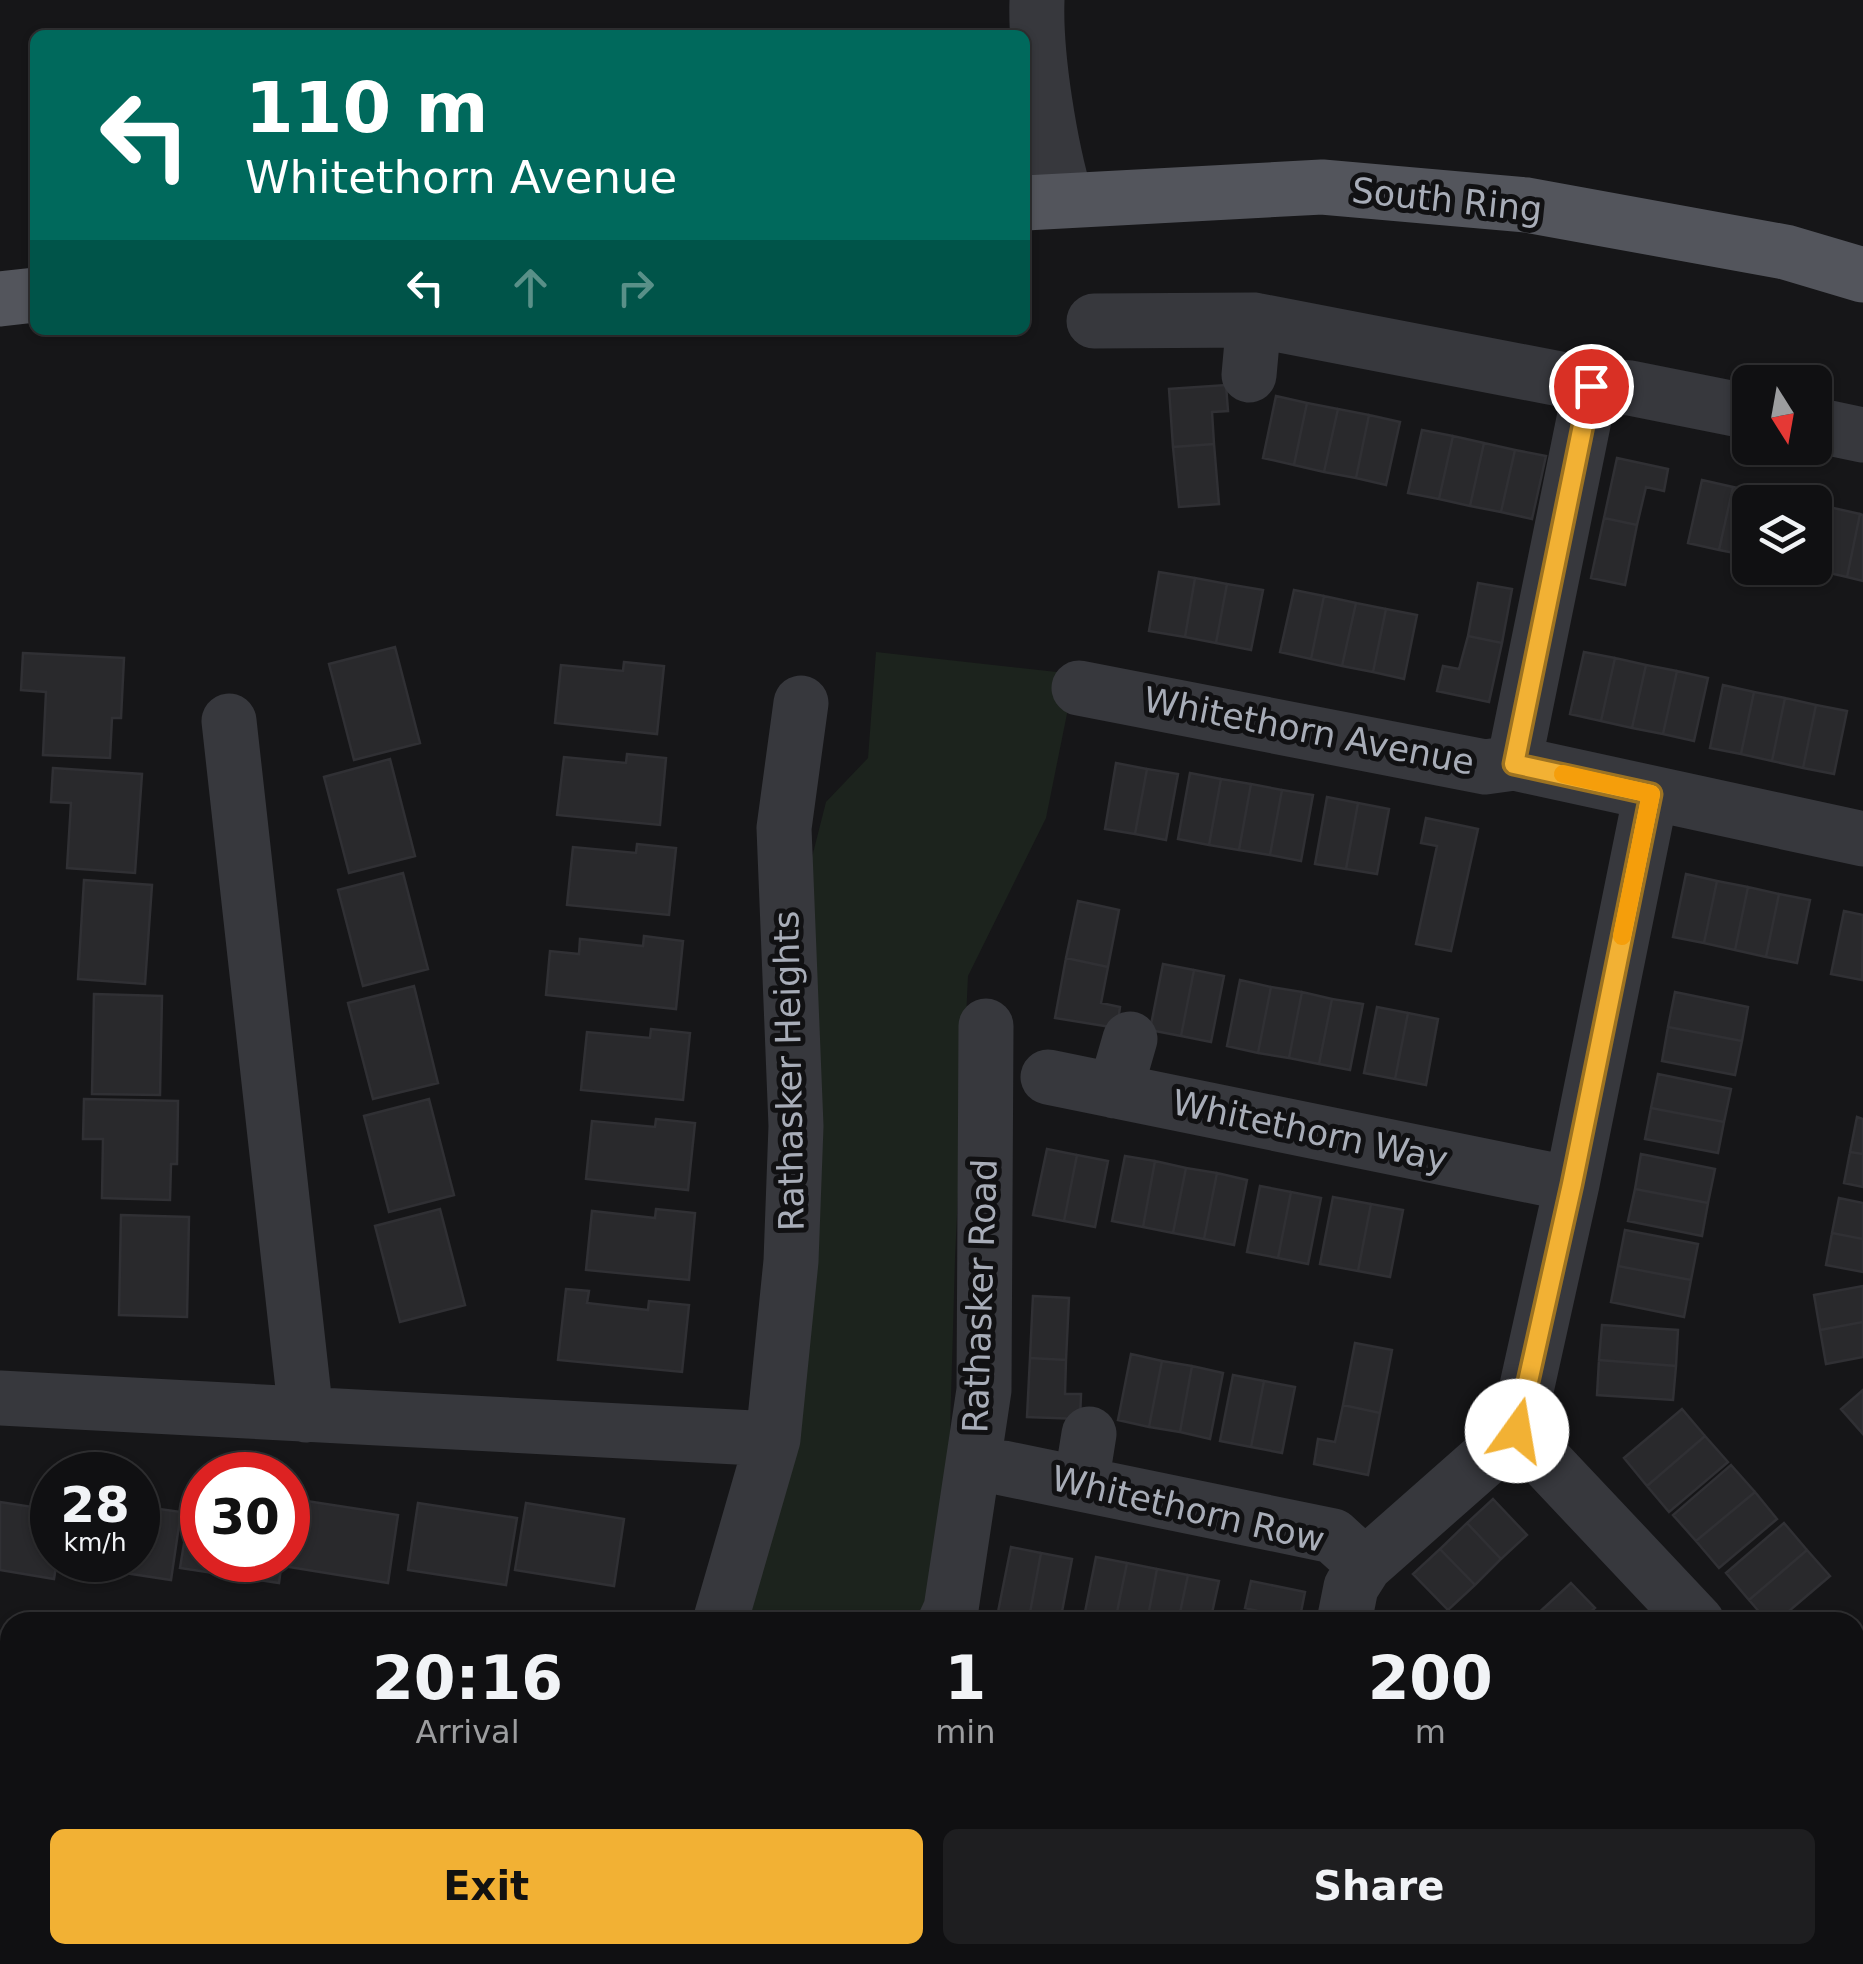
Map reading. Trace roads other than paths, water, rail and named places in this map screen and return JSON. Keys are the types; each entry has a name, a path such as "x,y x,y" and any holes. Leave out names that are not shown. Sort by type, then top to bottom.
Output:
{"main road":[{"name":"South Ring","path":"1046,202 1322,187 1508,204 1785,252 1863,275"},
{"path":"0,299 30,296"}],"street":[{"path":"1037,0 1036,28 1058,173 1046,202"},
{"path":"1249,375 1254,320"},
{"path":"1094,321 1254,320 1591,386 1630,388 1732,408"},
{"path":"1514,764 1591,386"},
{"path":"1832,429 1863,435"},
{"name":"Whitethorn Avenue","path":"1100,679 1485,766 1514,764 1863,838"},
{"name":"Rathasker Heights","path":"723,1612 773,1439 790,1261 796,1126 784,828 800,703"},
{"path":"229,721 306,1415"},
{"path":"1346,1612 1351,1586 1365,1565 1517,1431 1651,794"},
{"name":"Rathasker Road","path":"949,1612 984,1390 986,1026"},
{"path":"1115,1091 1130,1039"},
{"name":"Whitethorn Way","path":"1048,1077 1572,1184"},
{"path":"0,1398 773,1439"},
{"path":"1517,1431 1688,1612"},
{"name":"Whitethorn Row","path":"1003,1468 1086,1459 1333,1536 1365,1565"}]}
